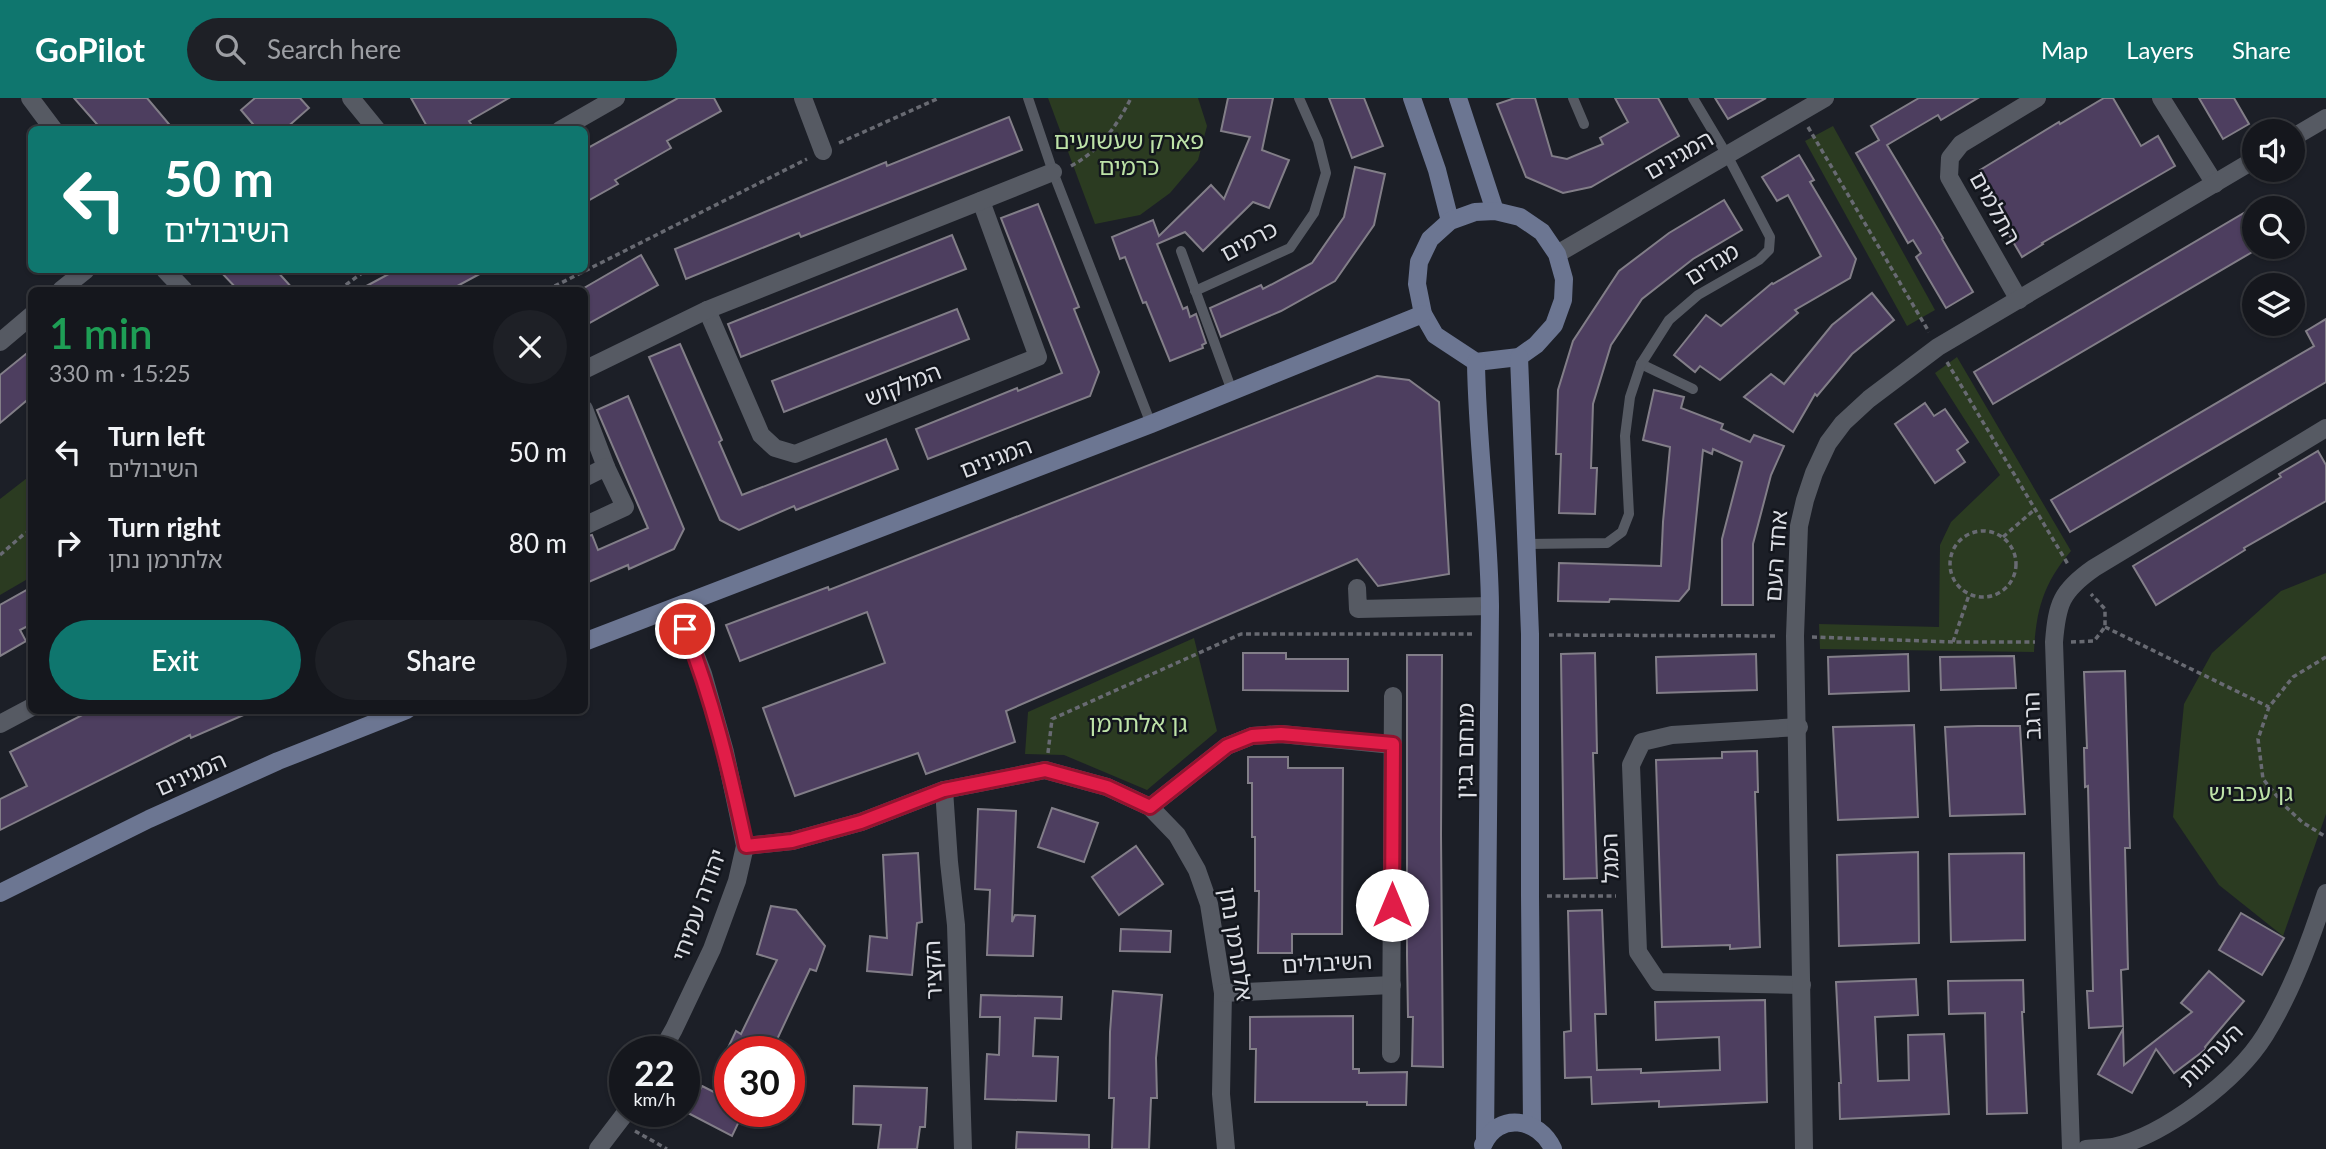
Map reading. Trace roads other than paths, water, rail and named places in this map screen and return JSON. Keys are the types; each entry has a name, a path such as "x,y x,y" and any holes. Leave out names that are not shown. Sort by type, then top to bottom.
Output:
{"main road":[{"path":"1412,98 1437,170 1450,221"},
{"path":"1458,98 1495,211"},
{"path":"1495,211 1520,217 1542,232 1557,254 1564,279 1563,300 1554,325 1536,345 1519,357 1476,362 1435,335 1423,314 1417,284 1419,262 1430,239 1450,221 1475,212 1495,211"},
{"name":"המגינים","path":"588,640 1151,424 1423,314"},
{"path":"1519,357 1530,635 1532,1126"},
{"name":"מנחם בגין","path":"1476,362 1490,606 1483,1145"},
{"name":"המגינים","path":"0,893 149,819 278,761 397,714"},
{"path":"1483,1145 1493,1131 1503,1125 1515,1123 1532,1126 1547,1137 1553,1149"}],"street":[{"path":"30,98 51,126"},
{"path":"351,98 374,126"},
{"path":"567,126 615,98"},
{"path":"803,98 823,151"},
{"name":"המגינים","path":"1557,254 1825,98"},
{"name":"התלמים","path":"2019,300 1949,177 1950,158 1961,144 2037,98"},
{"path":"2161,98 2215,184"},
{"path":"2305,130 2326,118"},
{"name":"אחד העם","path":"1804,1149 1796,636 1799,526 1814,473 1828,443 1843,423 1869,399 1938,347 2242,167"},
{"path":"588,368 708,310 1053,172"},
{"name":"המלקוש","path":"708,310 761,435 775,448 795,454 1000,373 1038,357 981,201"},
{"path":"65,287 82,273"},
{"path":"168,273 181,287"},
{"path":"0,342 28,318"},
{"path":"588,420 625,507 588,524"},
{"name":"הרגב","path":"2071,1149 2054,642 2061,599 2077,580 2094,568 2326,428"},
{"path":"588,476 606,467"},
{"path":"1357,588 1358,609 1490,606"},
{"name":"יהודה עמיחי","path":"670,1036 712,949 737,881 746,846 725,752 703,674 677,607"},
{"name":"השיבולים","path":"1391,1054 1393,696"},
{"path":"0,724 28,708"},
{"name":"המגל","path":"1798,727 1672,735 1642,742 1631,765 1638,952 1658,982 1802,985"},
{"path":"1150,807 1227,746 1252,736 1281,734 1393,744"},
{"name":"אלתרמן נתן","path":"746,846 792,841 861,822 944,790 1045,770 1107,787 1150,807 1177,835 1197,870 1209,904 1223,993 1221,1094 1226,1149"},
{"name":"הקציר","path":"944,790 956,925 963,1149"},
{"name":"הערוגות","path":"2086,1149 2113,1147 2139,1137 2187,1112 2231,1076 2264,1036 2305,957 2326,893"},
{"name":"השיבולים","path":"1223,993 1392,985"},
{"path":"598,1149 616,1127"}],"lane":[{"path":"1028,98 1053,172 1151,424"},
{"name":"כרמים","path":"1195,291 1290,248 1314,214 1326,173 1318,141 1299,98"},
{"path":"1573,98 1584,124"},
{"path":"1693,98 1727,155"},
{"name":"מגדים","path":"1526,544 1607,543 1622,532 1629,514 1625,436 1630,397 1641,364 1669,320 1698,295 1759,260 1769,250 1770,237 1727,155"},
{"path":"1181,251 1232,391"},
{"path":"1641,364 1693,389"}],"park label":[{"name":"פארק שעשועים כרמים","path":"1129,154"},
{"name":"גן אלתרמן","path":"1138,724"},
{"name":"גן עכביש","path":"2251,793"}]}
